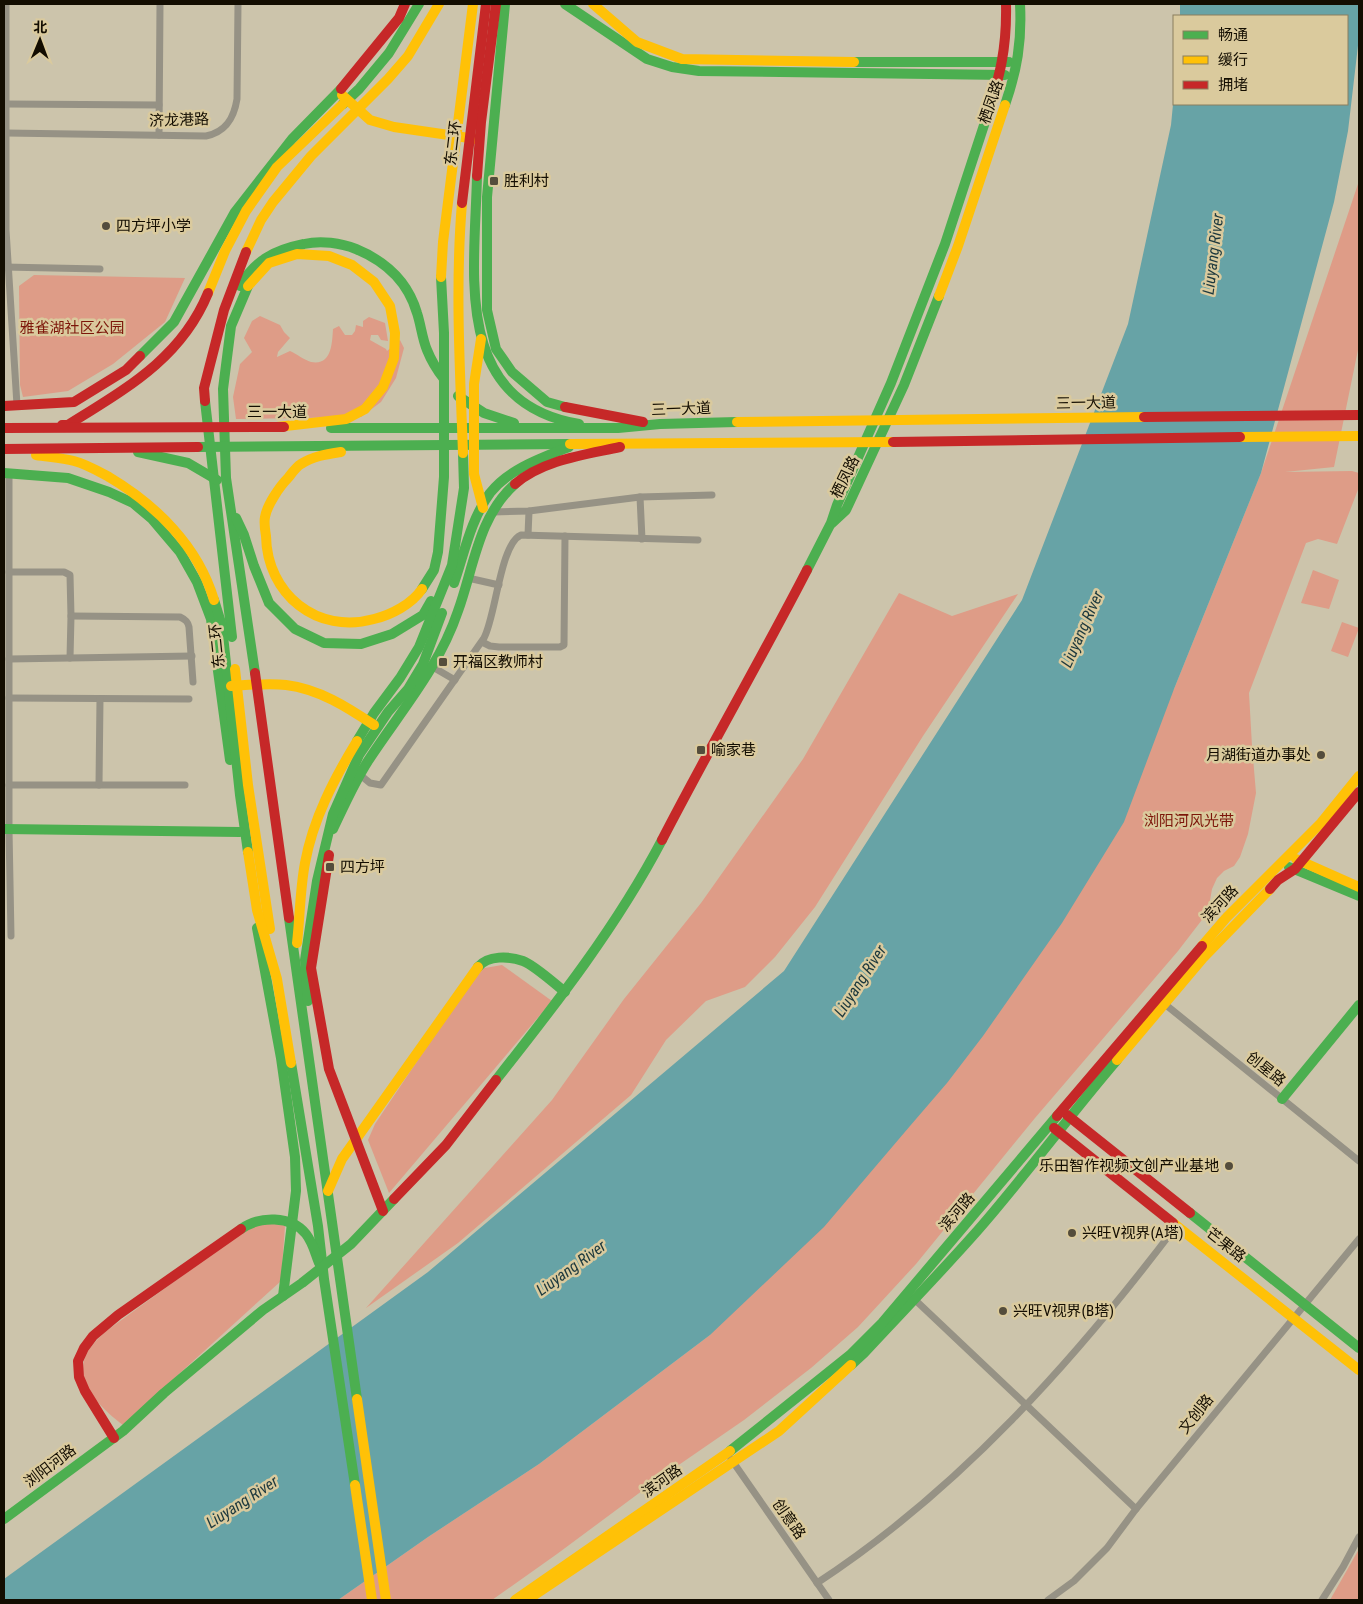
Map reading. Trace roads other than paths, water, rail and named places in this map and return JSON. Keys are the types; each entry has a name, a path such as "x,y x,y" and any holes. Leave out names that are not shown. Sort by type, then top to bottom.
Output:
{"main road":[{"path":"4,406 74,402 126,370 174,322 235,212 292,138 338,91 399,18 405,4"},
{"path":"4,428 68,425 136,382 173,349 200,312 225,251 256,196 277,167 358,89 389,53 419,4"},
{"path":"224,310 244,256 261,220 273,202 311,156 388,79 408,56 440,4"},
{"path":"378,446 318,456 301,464 280,486 265,516 266,552 279,583 301,608 328,621 360,624 389,615 418,595 434,570 438,552 443,487 444,333 441,288 443,242 472,4"},
{"name":"东二环","path":"452,565 464,488 458,286 459,240 464,178 486,4"},
{"path":"496,4 479,140 476,318 489,361 511,393 524,404 542,414 575,424 618,428"},
{"path":"505,4 487,198 487,310 496,349 512,372 547,402 576,410 638,422 660,424"},
{"path":"565,4 647,59 680,69 1015,76"},
{"path":"593,4 637,42 682,59 926,63 1018,62"},
{"name":"栖凤路","path":"831,523 892,382 946,244 1000,75 1007,25 1006,4"},
{"name":"栖凤路","path":"831,523 846,510 904,385 958,246 1015,76 1021,29 1020,4"},
{"path":"338,91 370,120 394,127 491,141"},
{"path":"224,310 249,272 263,260 286,248 306,243 322,242 360,249 373,256 402,282 417,311 425,344 434,364 457,396 471,406 500,421 541,428"},
{"path":"278,427 346,419 364,409 384,387 394,358 395,333 390,306 374,282 352,265 329,256 298,254 269,263 247,287 230,326 223,389 226,478 267,752 295,966 386,1600"},
{"name":"东二环","path":"224,310 204,388 248,785 277,979"},
{"path":"487,310 474,384 474,474 487,524"},
{"name":"三一大道","path":"4,428 618,428 660,424 1359,415"},
{"path":"4,450 114,447 640,443 770,444 1359,436"},
{"path":"383,1211 329,1070 311,968 332,831 359,774 418,690 431,666 458,612 492,512 505,493 533,471 549,464 640,443"},
{"path":"319,1130 305,960 317,881 333,814 359,755 388,712 408,689 423,664 464,560 477,519 490,492 517,470 538,459 577,444"},
{"path":"114,447 188,463 216,478 244,535 269,603 295,629 324,643 361,644 392,634 424,615 452,565"},
{"path":"4,450 75,461 96,470 134,492 167,521 193,553 211,589 222,626 240,795 257,910 277,979 318,1226 324,1279 372,1600"},
{"path":"6,474 43,474 68,478 109,492 133,503 152,519 180,552 197,582 211,619 240,832 281,1058 295,1157 296,1190 283,1296"},
{"name":"浏阳河路","path":"4,1519 114,1438 164,1393 263,1310 351,1244 446,1145 565,992 644,874 704,759 770,641 831,523"},
{"path":"295,966 304,863 318,818 336,775 374,713 400,678 419,647 452,565"},
{"path":"221,686 273,684 310,690 348,707 387,734"},
{"name":"滨河路","path":"911,1296 978,1230 1071,1118 1226,918 1321,823 1359,776"},
{"name":"滨河路","path":"515,1600 730,1458 779,1431 864,1353 1061,1110 1160,1001 1232,926 1278,880 1298,865 1359,792"},
{"path":"6,829 240,832"},
{"path":"1284,860 1359,886"},
{"path":"1298,865 1359,896"},
{"path":"328,1191 342,1160 471,974 480,964 491,958 508,958 524,961 565,992"},
{"path":"1282,1099 1359,1004"},
{"name":"芒果路","path":"1061,1110 1359,1348"},
{"name":"芒果路","path":"1050,1124 1359,1370"},
{"path":"114,1438 85,1391 79,1377 78,1361 84,1348 93,1336 118,1315 245,1226 266,1219 292,1222 303,1231 311,1241 324,1279"},
{"name":"滨河路","path":"527,1600 730,1458"}],"street":[{"path":"6,4 6,267 17,405"},
{"path":"159,135 160,4"},
{"name":"济龙港路","path":"6,133 159,135 213,134 219,132 230,121 235,111 237,99 238,4"},
{"path":"6,104 159,105"},
{"path":"6,267 100,269"},
{"path":"6,474 9,658 6,741 9,785 6,829 10,936"},
{"path":"492,512 529,510 640,497 712,495"},
{"path":"640,497 642,538"},
{"path":"528,535 529,510"},
{"path":"359,774 370,783 381,785 482,642 491,622 508,548 516,537 528,535 698,540"},
{"path":"482,642 490,646 500,647 560,647 564,645 565,536"},
{"path":"7,574 68,573 71,580 70,658"},
{"path":"468,578 499,585"},
{"path":"71,616 180,618 188,623 193,682"},
{"path":"9,658 192,656"},
{"path":"431,666 455,680"},
{"path":"9,698 189,699"},
{"path":"99,785 100,699"},
{"path":"9,785 185,785"},
{"name":"创星路","path":"1160,1001 1359,1161"},
{"path":"817,1583 849,1563 967,1465 1026,1406 1108,1311 1177,1225"},
{"name":"文创路","path":"1048,1600 1074,1581 1107,1548 1293,1317 1359,1239"},
{"path":"911,1296 1136,1510"},
{"name":"创意路","path":"730,1458 829,1600"},
{"path":"1322,1600 1344,1567 1359,1537"}],"water":[{"name":"Liuyang River","path":"1180,4 1359,4 1359,37 1348,131 1334,202 1261,473 1174,689 1124,822 1062,923 983,1036 947,1083 824,1227 710,1335 539,1464 428,1537 338,1600 4,1600 4,1579 428,1272 784,971 1022,600 1128,324 1171,125 1173,104 1348,105 1348,15 1180,15"}],"place":[{"name":"胜利村","path":"494,181"},
{"name":"四方坪小学","path":"106,226"},
{"name":"开福区教师村","path":"443,662"},
{"name":"喻家巷","path":"701,750"},
{"name":"月湖街道办事处","path":"1321,755"},
{"name":"四方坪","path":"330,867"},
{"name":"乐田智作视频文创产业基地","path":"1229,1166"},
{"name":"兴旺V视界(A塔)","path":"1072,1233"},
{"name":"兴旺V视界(B塔)","path":"1003,1311"}],"park label":[{"name":"雅雀湖社区公园","path":"72,328"},
{"name":"浏阳河风光带","path":"1189,821"}]}
